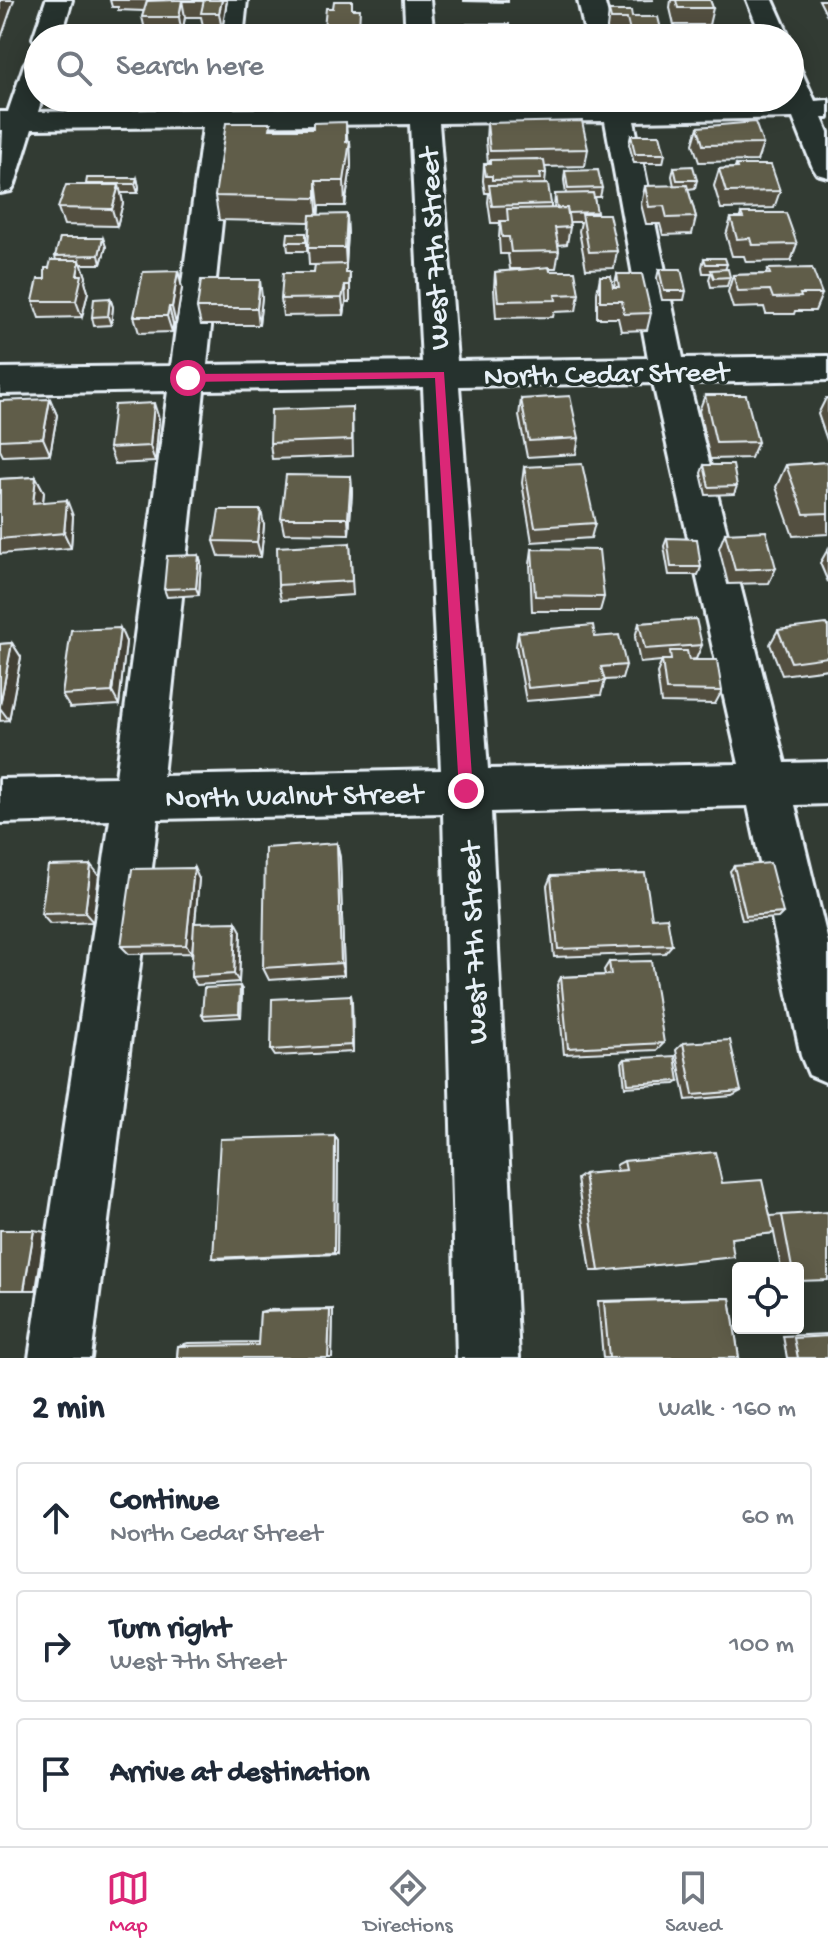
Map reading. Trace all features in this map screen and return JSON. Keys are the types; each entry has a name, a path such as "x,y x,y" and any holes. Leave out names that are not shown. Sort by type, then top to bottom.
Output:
{"street":[{"path":"51,24 59,0"},
{"path":"231,24 234,0"},
{"path":"417,0 419,24"},
{"path":"591,0 597,24"},
{"path":"760,0 770,24"},
{"path":"0,184 10,121 24,93"},
{"path":"804,93 816,109 828,168"},
{"path":"10,121 155,112"},
{"path":"60,1358 137,798 220,112"},
{"name":"West 7th Street","path":"424,112 466,791 488,1358"},
{"path":"618,112 668,371 767,784 828,1056"},
{"name":"North Cedar Street","path":"0,381 828,368"},
{"name":"North Walnut Street","path":"0,801 828,783"}],"building":[{"path":"182,0 179,17 142,17 147,1"},
{"path":"204,0 222,0 219,13 201,13"},
{"path":"676,0 710,0 713,8 678,8"},
{"path":"334,1 352,1 352,9 360,9 359,24 324,24 326,8 333,8"},
{"path":"609,11 631,11 632,17 658,17 660,24 628,24 627,19 611,19"},
{"path":"582,121 588,149 490,151 487,123"},
{"path":"346,122 346,142 350,141 344,181 316,181 316,198 215,196 226,123 271,123 270,129 313,129 313,123"},
{"path":"755,122 763,144 703,145 698,127"},
{"path":"631,135 660,135 665,154 635,154"},
{"path":"490,160 544,161 546,173 540,173 541,179 492,180 492,176 486,176 484,164 490,164"},
{"path":"736,165 771,165 780,191 726,192 719,169 737,168"},
{"path":"693,166 697,180 677,180 674,167"},
{"path":"598,170 602,188 568,189 565,171"},
{"path":"87,178 137,178 135,184 86,184"},
{"path":"548,184 551,204 492,206 489,185"},
{"path":"66,185 119,185 112,209 58,208"},
{"path":"687,185 696,217 667,218 664,206 649,207 645,186"},
{"path":"593,193 597,212 568,213 567,208 557,209 555,194"},
{"path":"567,208 570,227 555,228 559,251 511,252 509,237 502,237 500,221 508,221 507,209"},
{"path":"741,213 786,213 797,244 752,245 750,238 737,239 731,218 743,218"},
{"path":"347,214 345,248 308,248 310,215"},
{"path":"582,214 609,214 617,251 589,252"},
{"path":"288,233 306,233 306,242 287,242"},
{"path":"60,238 103,238 99,255 55,256"},
{"path":"704,258 725,258 727,264 706,264"},
{"path":"51,260 80,260 77,275 82,275 76,301 33,301 38,279 45,279 45,268 49,268"},
{"path":"346,264 346,273 350,273 349,285 345,285 342,298 281,299 283,273 314,273 315,265"},
{"path":"549,267 550,271 575,271 579,294 555,295 556,300 498,301 495,272"},
{"path":"812,268 822,294 800,294 801,297 773,298 770,290 738,291 733,275 770,274 768,269"},
{"path":"659,269 681,269 686,291 664,291"},
{"path":"728,269 730,277 714,278 711,270"},
{"path":"178,271 172,307 169,307 167,316 134,316 143,272"},
{"path":"617,274 642,274 651,313 624,314 622,301 600,301 600,276 611,276 613,287 619,287"},
{"path":"201,280 260,280 257,308 197,308"},
{"path":"110,298 108,316 92,317 94,299"},
{"path":"705,395 746,395 758,442 716,443"},
{"path":"570,396 579,438 529,441 521,399"},
{"path":"50,399 43,438 0,440 0,401"},
{"path":"154,403 150,446 109,448 114,405"},
{"path":"352,407 352,440 270,443 271,410"},
{"path":"828,462 828,513 804,514 786,465"},
{"path":"582,464 595,523 535,527 524,467"},
{"path":"704,465 733,465 737,486 709,487"},
{"path":"286,475 351,476 348,518 281,518"},
{"path":"36,477 33,503 67,500 64,533 0,539 0,479"},
{"path":"219,510 261,510 257,542 214,541"},
{"path":"766,531 776,568 735,570 725,533"},
{"path":"667,538 697,539 701,567 671,567"},
{"path":"350,543 352,581 278,585 277,547"},
{"path":"532,549 599,550 604,597 535,596"},
{"path":"199,555 196,588 164,589 167,556"},
{"path":"696,619 702,645 645,649 639,623"},
{"path":"826,624 828,657 791,662 778,630"},
{"path":"593,625 595,637 619,635 626,665 601,667 605,681 528,688 518,632"},
{"path":"120,628 112,692 62,695 71,630"},
{"path":"12,643 0,705 0,644"},
{"path":"670,651 687,651 689,660 717,660 722,691 666,690 662,660 671,660"},
{"path":"337,843 341,963 263,968 265,848"},
{"path":"770,863 783,913 746,916 734,866"},
{"path":"91,865 85,913 41,914 48,866"},
{"path":"194,868 186,945 121,946 132,869"},
{"path":"645,873 652,918 667,917 672,945 558,949 551,876"},
{"path":"236,922 234,974 191,977 194,923"},
{"path":"651,961 664,1043 568,1048 561,977 611,975 609,962"},
{"path":"240,986 239,1013 202,1015 204,988"},
{"path":"351,995 352,1045 271,1050 272,999"},
{"path":"730,1040 741,1091 693,1095 683,1043"},
{"path":"675,1056 679,1081 628,1084 625,1059"},
{"path":"335,1136 334,1253 213,1258 220,1139"},
{"path":"715,1152 722,1183 762,1180 774,1233 731,1238 734,1257 599,1271 584,1174 626,1170 624,1161"},
{"path":"828,1212 828,1280 804,1281 804,1262 791,1262 782,1215"},
{"path":"0,1230 34,1230 24,1290 0,1290"},
{"path":"730,1298 732,1334 735,1334 739,1358 609,1358 604,1302"},
{"path":"330,1310 328,1358 177,1358 178,1346 258,1345 260,1312"},
{"path":"828,1336 828,1358 798,1358 794,1338"}],"route":[{"path":"188,378 440,374 466,791"}]}
